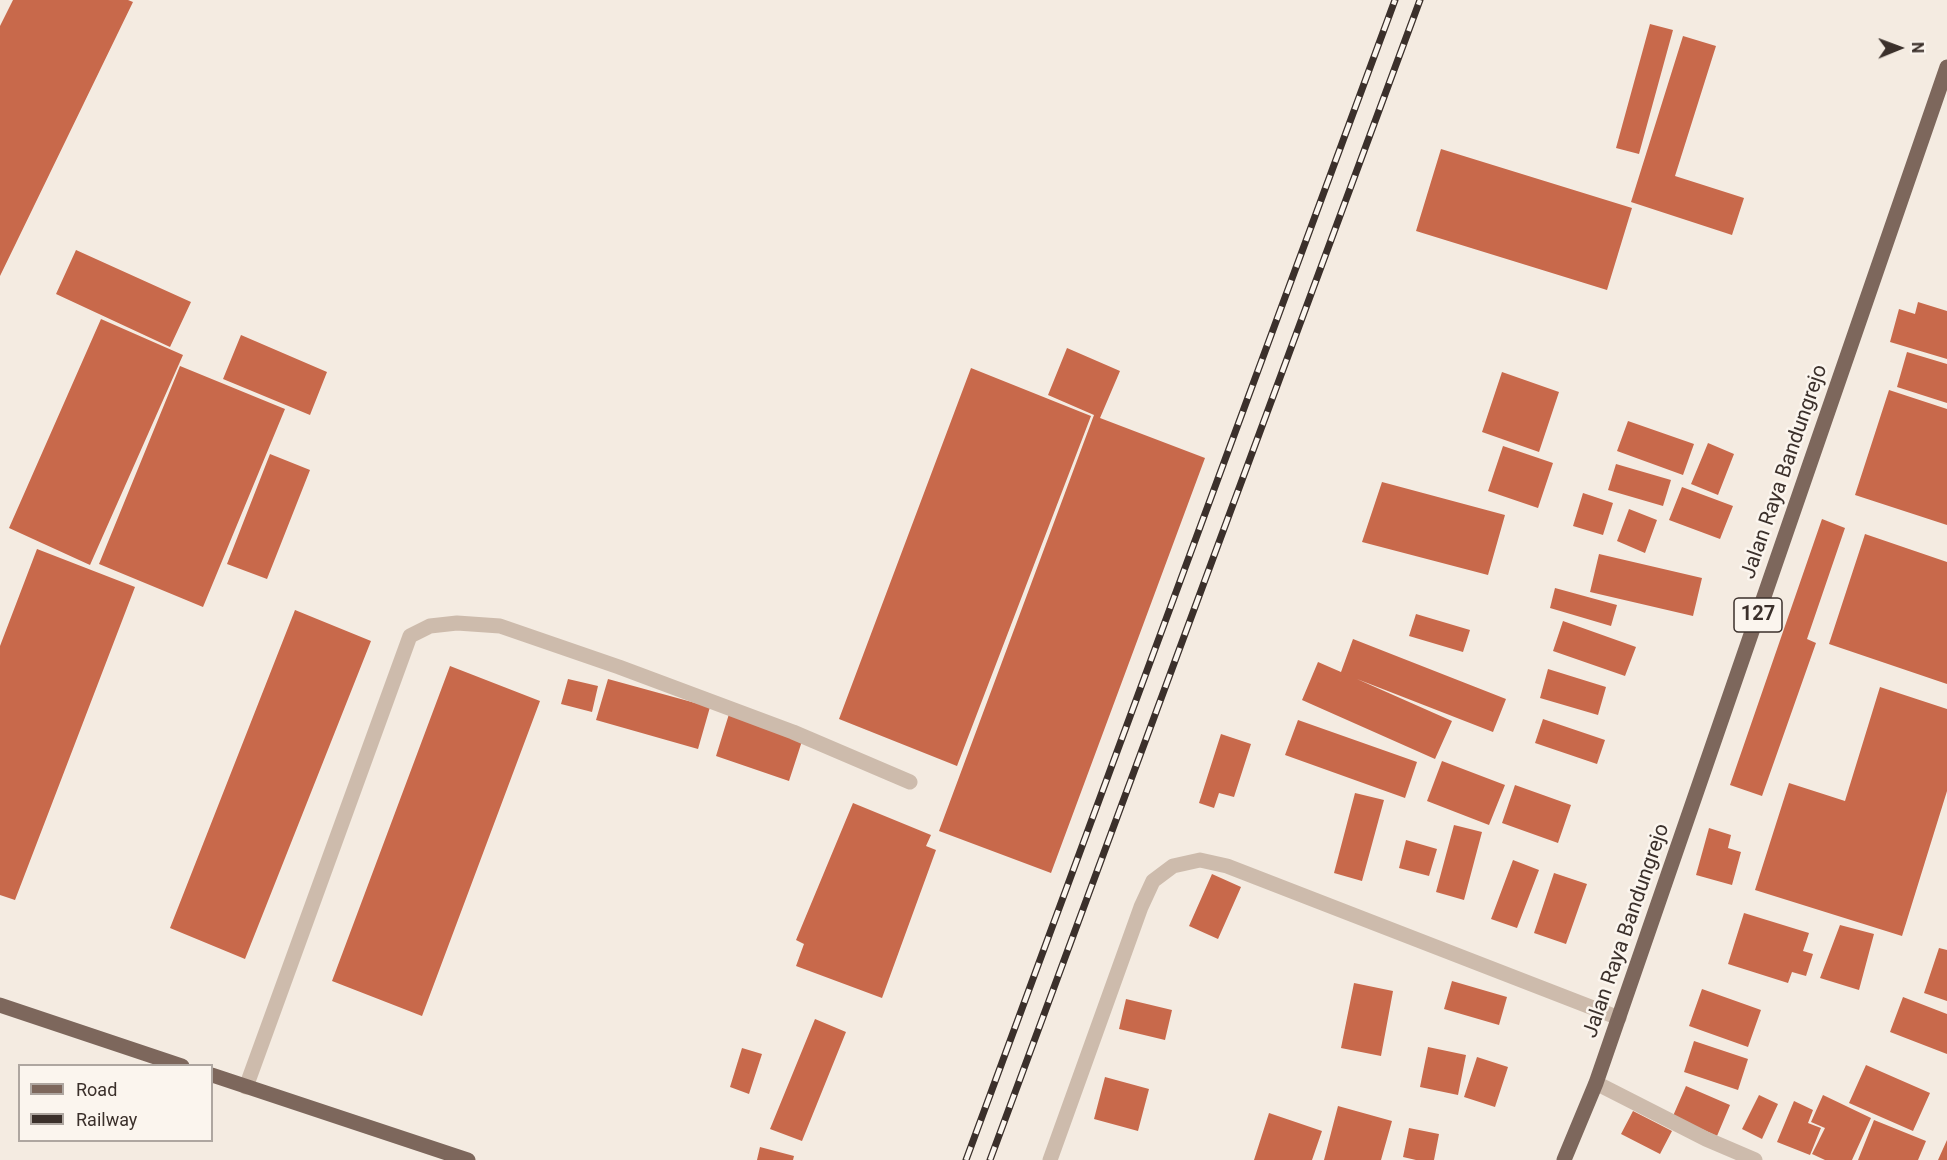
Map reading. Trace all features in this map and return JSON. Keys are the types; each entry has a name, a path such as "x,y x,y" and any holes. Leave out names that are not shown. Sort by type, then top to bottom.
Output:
{"main road":[{"name":"Jalan Raya Bandungrejo","path":"1564,1160 1596,1083 1619,1018 1947,67"},
{"path":"0,1005 179,1064"},
{"path":"213,1075 468,1160"}],"street":[{"path":"246,1087 410,636 430,626 457,623 500,626 619,667 793,732 910,782"},
{"path":"1050,1160 1140,907 1153,881 1173,866 1200,860 1227,866 1619,1018"},
{"path":"1596,1083 1706,1139 1755,1160"}],"building":[{"path":"13,0 128,0 133,2 0,276 0,26"},
{"path":"1650,24 1673,30 1639,154 1616,148"},
{"path":"1683,36 1716,46 1675,176 1744,198 1732,235 1631,202"},
{"path":"1441,149 1632,208 1607,290 1416,231"},
{"path":"76,250 191,302 170,347 56,294"},
{"path":"1918,302 1947,311 1947,359 1890,342 1899,309 1915,314"},
{"path":"101,319 183,355 90,565 9,528"},
{"path":"241,335 327,372 310,415 223,379"},
{"path":"1067,348 1120,371 1100,418 1205,458 1051,873 939,831 1094,415 1048,395"},
{"path":"1907,352 1947,364 1947,403 1897,387"},
{"path":"180,366 285,409 203,607 99,564"},
{"path":"971,368 1091,416 957,766 839,719"},
{"path":"1502,372 1559,392 1539,452 1482,432"},
{"path":"1889,390 1947,409 1947,525 1855,495"},
{"path":"1628,421 1694,444 1683,475 1617,451"},
{"path":"1708,443 1734,454 1718,495 1691,484"},
{"path":"1503,446 1553,463 1538,508 1488,491"},
{"path":"270,454 310,470 267,579 227,564"},
{"path":"1616,464 1671,480 1663,506 1608,490"},
{"path":"1382,482 1505,515 1488,575 1362,542"},
{"path":"1682,487 1733,506 1720,539 1669,520"},
{"path":"1583,493 1613,503 1603,535 1573,526"},
{"path":"1629,509 1657,520 1645,553 1617,541"},
{"path":"1822,519 1845,528 1807,639 1816,643 1762,796 1730,785"},
{"path":"1865,534 1947,562 1947,684 1829,644"},
{"path":"37,549 135,587 15,900 0,895 0,646"},
{"path":"1599,554 1702,578 1693,616 1590,592"},
{"path":"1555,588 1617,605 1611,626 1550,608"},
{"path":"295,610 371,641 245,959 170,928"},
{"path":"1416,614 1470,630 1463,652 1409,636"},
{"path":"1563,621 1636,647 1625,676 1553,651"},
{"path":"1353,639 1506,699 1493,732 1357,679 1452,721 1435,759 1302,700 1318,662 1341,672"},
{"path":"450,666 540,701 422,1016 332,981"},
{"path":"1548,669 1606,687 1598,715 1540,698"},
{"path":"568,679 598,686 592,712 561,704"},
{"path":"608,679 710,707 698,749 596,720"},
{"path":"1880,687 1947,709 1947,791 1902,936 1755,890 1789,783 1845,801"},
{"path":"729,714 803,738 789,781 716,756"},
{"path":"1543,719 1605,740 1597,764 1535,743"},
{"path":"1298,720 1417,762 1405,798 1285,755"},
{"path":"1221,734 1251,744 1234,797 1219,793 1214,808 1199,803"},
{"path":"1442,761 1505,785 1489,825 1427,801"},
{"path":"1515,785 1571,805 1558,843 1502,823"},
{"path":"1355,793 1384,800 1362,881 1334,873"},
{"path":"853,803 931,835 926,846 936,850 882,998 796,966 804,944 796,940"},
{"path":"1454,825 1482,832 1464,900 1436,892"},
{"path":"1709,828 1731,835 1728,848 1741,852 1732,885 1696,875"},
{"path":"1406,840 1437,849 1429,876 1399,868"},
{"path":"1513,860 1539,870 1517,928 1491,919"},
{"path":"1554,873 1587,884 1566,944 1534,933"},
{"path":"1212,874 1241,887 1218,939 1189,926"},
{"path":"1744,913 1809,933 1803,951 1813,954 1806,976 1792,972 1788,983 1728,964"},
{"path":"1840,925 1874,934 1859,990 1820,978"},
{"path":"1939,948 1947,950 1947,1001 1924,993"},
{"path":"1452,981 1507,997 1499,1025 1444,1009"},
{"path":"1354,983 1393,991 1381,1056 1341,1048"},
{"path":"1702,989 1761,1010 1748,1047 1689,1026"},
{"path":"1903,997 1947,1014 1947,1054 1890,1032"},
{"path":"1126,999 1172,1010 1165,1040 1119,1029"},
{"path":"815,1019 846,1032 802,1141 770,1129"},
{"path":"1694,1041 1748,1059 1738,1090 1684,1072"},
{"path":"1428,1047 1466,1055 1458,1095 1420,1087"},
{"path":"742,1048 762,1054 749,1094 730,1087"},
{"path":"1477,1057 1508,1067 1495,1107 1464,1097"},
{"path":"1866,1065 1930,1093 1913,1131 1849,1103"},
{"path":"1105,1077 1149,1089 1138,1131 1094,1119"},
{"path":"1686,1086 1730,1105 1717,1136 1673,1116"},
{"path":"1759,1095 1778,1104 1762,1139 1742,1129"},
{"path":"1823,1095 1871,1118 1852,1160 1825,1160 1812,1154 1825,1128 1811,1122"},
{"path":"1794,1101 1813,1110 1808,1123 1821,1128 1810,1155 1777,1142"},
{"path":"1338,1106 1392,1121 1381,1160 1324,1160"},
{"path":"1633,1111 1672,1131 1660,1154 1621,1134"},
{"path":"1269,1113 1322,1131 1312,1160 1254,1160"},
{"path":"1874,1120 1926,1141 1918,1160 1858,1160"},
{"path":"1409,1128 1439,1134 1434,1160 1403,1157"},
{"path":"1947,1140 1947,1160 1938,1160"},
{"path":"760,1147 794,1156 793,1160 757,1160"}],"railway":[{"path":"966,1160 1395,0"},
{"path":"990,1160 1420,0"}]}
